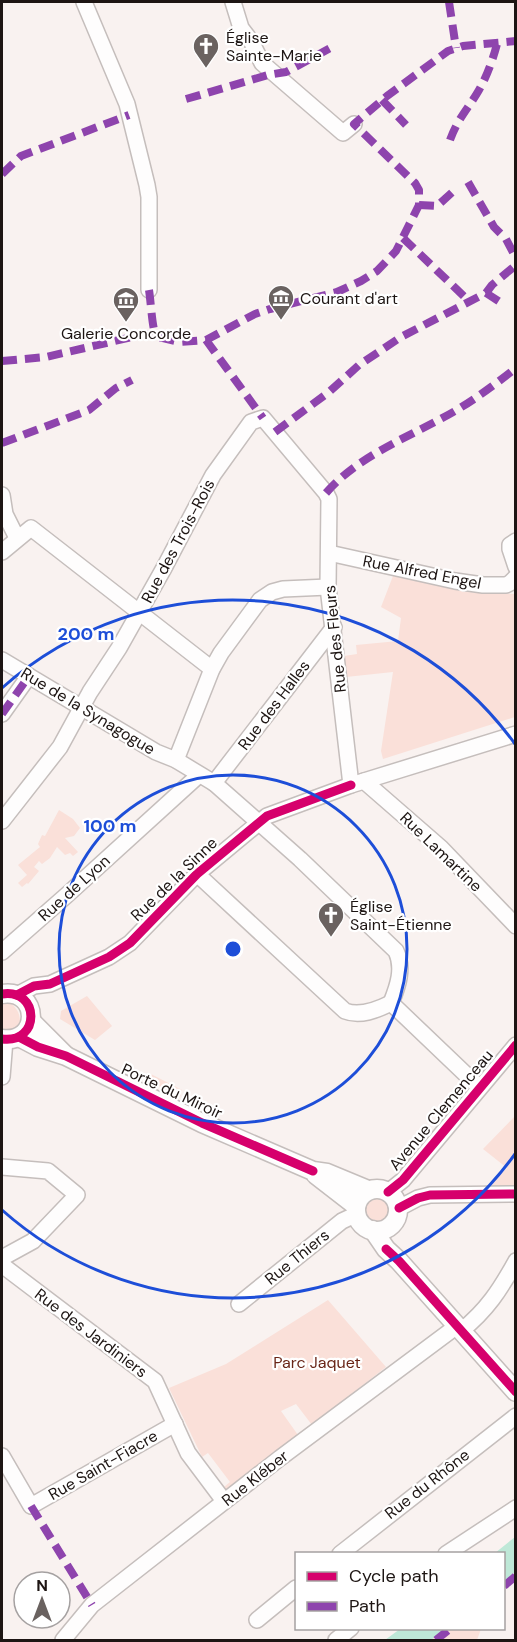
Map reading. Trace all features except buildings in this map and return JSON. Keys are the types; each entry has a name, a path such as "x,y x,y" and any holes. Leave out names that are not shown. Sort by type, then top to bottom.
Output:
{"main road":[{"name":"Porte du Miroir","path":"10,994 28,1004 31,1016 66,1056"},
{"path":"9,1039 29,1027 31,1016"},
{"name":"Porte du Miroir","path":"9,1039 66,1056 202,1123 313,1171 327,1173 369,1190"},
{"name":"Porte du Miroir","path":"313,1171 357,1210"},
{"path":"399,1261 397,1214 393,1196 388,1191 369,1190 363,1194 357,1210 363,1224 373,1230 386,1249 516,1392"},
{"path":"373,1230 384,1230 397,1214"}],"street":[{"path":"84,2 113,68 129,115 149,197 148,290"},
{"path":"232,2 245,35 251,41 262,63 348,128"},
{"name":"Rue des Fleurs","path":"263,418 326,493 330,502 328,587 358,783"},
{"name":"Rue des Trois-Rois","path":"2,821 60,747 139,613 213,475 250,422 263,418"},
{"path":"2,495 5,514 17,538"},
{"path":"2,552 31,528 212,669"},
{"path":"515,574 510,545 516,541"},
{"name":"Rue Alfred Engel","path":"329,553 483,585 506,585 515,574"},
{"path":"176,760 212,669 260,600 272,592 283,589 328,587"},
{"name":"Rue des Halles","path":"214,783 334,627"},
{"path":"321,643 330,643 337,648"},
{"name":"Rue de la Synagogue","path":"2,660 156,752 176,760 214,783 258,821 396,951 400,960 400,969 397,990 391,1003"},
{"path":"2,714 29,676"},
{"name":"Rue de la Sinne","path":"10,994 34,986 50,984 109,957 130,943 197,874 258,821 278,811 358,783 516,734"},
{"name":"Rue de Lyon","path":"2,952 199,775"},
{"name":"Rue Lamartine","path":"358,783 441,848 516,926"},
{"path":"197,874 345,1011 362,1013 378,1010 391,1003 479,1087"},
{"path":"31,1016 50,984"},
{"path":"2,1077 9,1039"},
{"name":"Avenue Clemenceau","path":"388,1191 403,1180 479,1087 516,1046"},
{"path":"2,1167 48,1171 77,1195 33,1241 2,1258"},
{"path":"397,1214 418,1198 430,1195 516,1194"},
{"name":"Rue Thiers","path":"239,1304 357,1210"},
{"name":"Rue Kléber","path":"63,1641 92,1605 224,1501 486,1309 516,1261"},
{"name":"Rue des Jardiniers","path":"2,1265 155,1381 188,1453 224,1501"},
{"name":"Rue du Rhône","path":"343,1552 516,1416"},
{"name":"Rue Saint-Fiacre","path":"2,1456 31,1506 175,1424"},
{"path":"449,1552 516,1508"},
{"path":"257,1620 295,1590"},
{"path":"336,1641 350,1630"}],"green space":[{"path":"393,576 466,592 515,594 515,717 383,759 381,751 393,672 346,677 344,656 357,654 356,645 398,641 401,618 381,607"},
{"path":"59,810 73,819 80,828 74,836 65,838 78,852 73,856 70,853 65,855 57,847 50,858 42,864 39,861 34,867 39,871 28,884 22,887 18,883 27,875 18,865 40,847 38,844 42,835 45,836"},
{"path":"87,996 112,1026 95,1040 60,1019 61,1011"},
{"path":"10,1003 15,1007 20,1018 18,1028 14,1031 2,1028 2,1004"},
{"path":"149,1073 182,1090 180,1097 146,1079"},
{"path":"515,1116 515,1186 487,1186 507,1168 483,1149"},
{"path":"378,1190 386,1191 392,1196 397,1202 397,1218 392,1224 386,1229 378,1230 370,1229 364,1224 359,1218 358,1210 359,1202 364,1196 370,1191"},
{"name":"Parc Jaquet","path":"328,1300 386,1367 312,1425 296,1404 281,1411 298,1435 227,1491 224,1487 230,1482 208,1453 202,1457 169,1388 226,1364"},
{"path":"444,1630 481,1630 477,1640 431,1640"}],"shaded area":[{"path":"515,1537 515,1572 505,1581 505,1552 496,1552"},
{"path":"399,1630 444,1630 431,1640 385,1640"}],"marked path":[{"path":"449,2 456,48"},
{"path":"2,361 46,357 145,334 179,342 206,340 255,314 337,292 361,281 377,271 396,251 419,205 419,190 415,183 354,124 387,96 448,51 463,46 516,41"},
{"path":"450,140 482,85 497,44"},
{"path":"186,99 286,72 334,46"},
{"path":"382,100 406,125"},
{"path":"2,174 21,156 129,115"},
{"path":"468,182 494,227 506,239 516,258"},
{"path":"419,205 437,206 457,188"},
{"path":"403,238 470,302"},
{"path":"275,432 329,392 359,365 401,337 486,293 516,265"},
{"path":"149,290 156,336"},
{"path":"486,293 500,302"},
{"path":"206,340 263,418"},
{"path":"326,493 354,467 455,411 516,368"},
{"path":"2,443 89,410 116,388 132,380"},
{"path":"2,714 29,676"},
{"path":"31,1506 92,1605"},
{"path":"505,1585 516,1576"},
{"path":"436,1640 448,1630"}],"cycle path":[{"path":"17,995 34,986 50,984 109,957 130,943 197,874 267,816 351,785"},
{"path":"2,994 15,994 24,999 31,1016 24,1033 15,1038 2,1039"},
{"path":"19,1037 38,1047 66,1056 202,1123 313,1171"},
{"path":"388,1192 403,1180 516,1045"},
{"path":"399,1208 418,1198 430,1195 516,1194"},
{"path":"386,1249 516,1392"}],"place":[{"name":"Église Sainte-Marie","path":"206,69"},
{"name":"Courant d'art","path":"281,321"},
{"name":"Galerie Concorde","path":"126,323"},
{"name":"Église Saint-Étienne","path":"331,938"}]}
